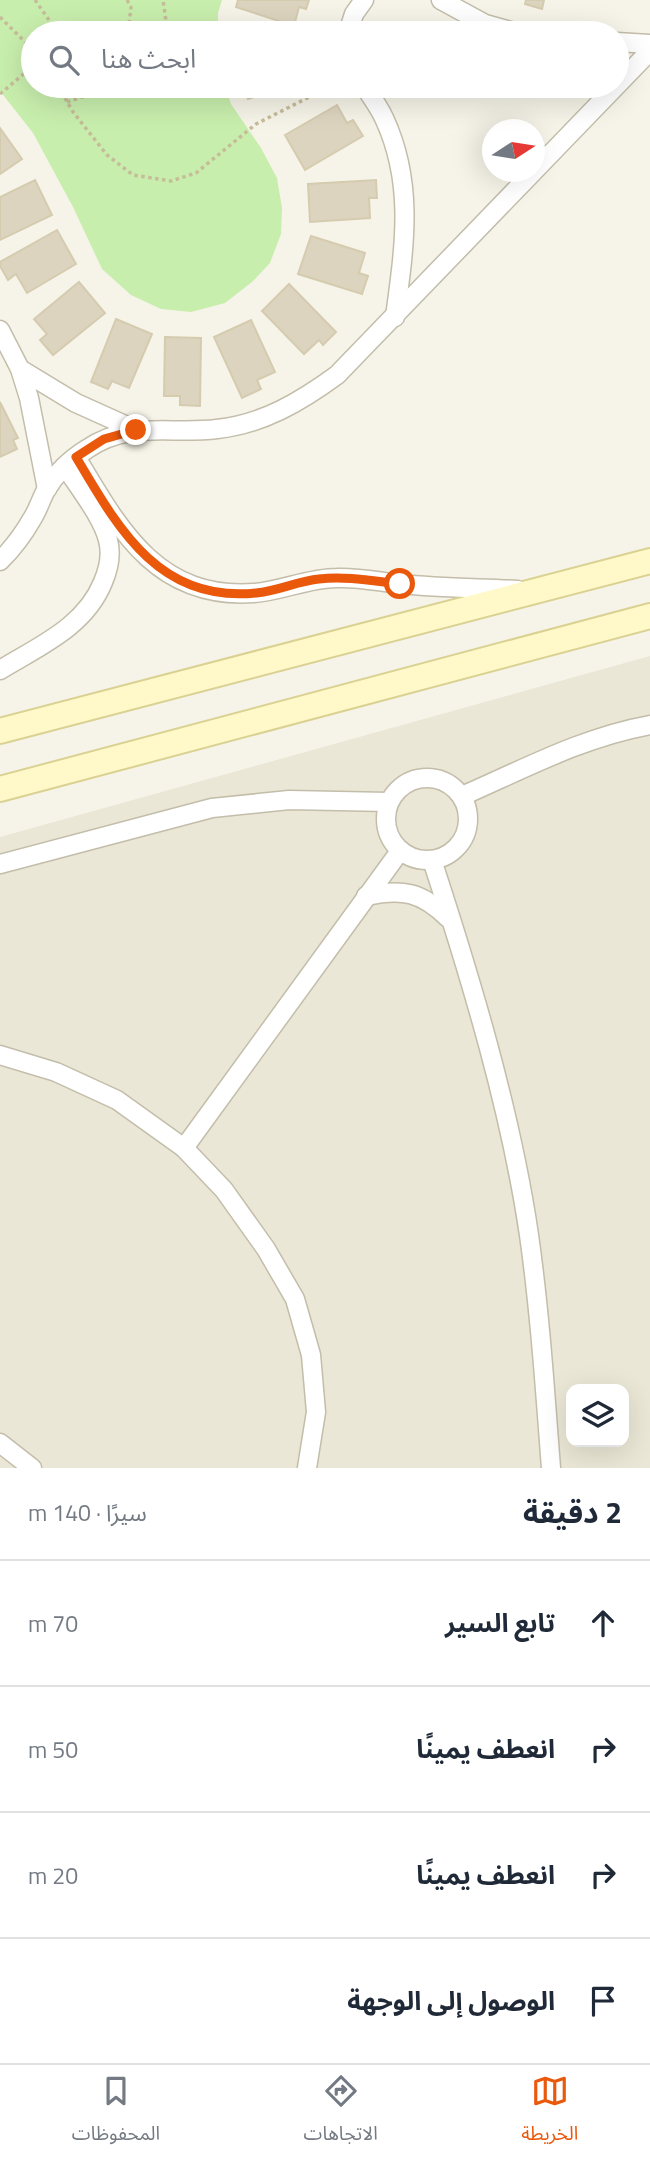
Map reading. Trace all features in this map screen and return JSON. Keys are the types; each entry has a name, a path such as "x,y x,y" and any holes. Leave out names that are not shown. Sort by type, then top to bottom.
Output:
{"main road":[{"path":"0,731 650,561"},
{"path":"0,789 650,616"}],"street":[{"path":"352,21 364,0"},
{"path":"441,0 480,21"},
{"path":"629,43 650,44"},
{"path":"629,73 650,51"},
{"path":"372,98 384,117 396,148 405,202 405,238 395,317"},
{"path":"0,561 22,535 47,489 70,461 104,439 136,430 190,432 236,427 262,420 309,396 337,375 605,98"},
{"path":"0,330 20,369 36,428 47,489"},
{"path":"20,369 76,403 136,430"},
{"path":"70,461 128,538 156,566 179,580 204,589 230,594 258,593 309,580 335,578 423,586 536,591"},
{"path":"0,670 65,630 89,608 98,595 108,570 110,547 70,461"},
{"path":"110,547 128,538"},
{"path":"462,796 568,748 627,729 650,725"},
{"path":"432,777 449,783 462,796 468,811 468,828 461,844 448,855 432,860 415,859 400,851 389,837 385,819 388,802 399,787 414,778 432,777"},
{"path":"0,864 212,808 289,800 388,802"},
{"path":"184,1148 400,851"},
{"path":"432,860 452,921 508,1127 528,1233 541,1341 551,1468"},
{"path":"366,896 390,890 414,893 435,904 452,921"},
{"path":"0,1055 56,1072 117,1100 184,1148 224,1190 266,1250 295,1299 312,1355 316,1412 307,1468"},
{"path":"0,1443 32,1468"}],"path":[{"path":"35,0 50,21"},
{"path":"127,0 131,7 129,21"},
{"path":"163,0 166,21"},
{"path":"0,17 21,38"},
{"path":"0,94 21,76"},
{"path":"65,98 107,155 134,175 171,181 196,173 256,124 307,98"},
{"path":"67,102 79,98"}],"shaded area":[{"path":"650,656 650,1468 0,1468 0,837"}],"green space":[{"path":"0,0 222,0 218,21 21,21 21,98 229,98 277,178 282,208 281,234 270,263 252,282 225,303 191,312 161,309 131,295 102,269 73,207 33,133 0,91"}],"building":[{"path":"238,0 309,0 306,9 299,7 295,21 279,21 236,7"},
{"path":"526,0 544,0 542,9 525,4"},
{"path":"337,105 347,123 353,120 363,136 305,170 285,135"},
{"path":"0,128 22,159 0,174"},
{"path":"35,180 52,215 0,240 0,197"},
{"path":"376,180 377,198 369,198 370,218 310,222 308,184"},
{"path":"57,230 76,264 27,293 16,274 8,280 0,262"},
{"path":"311,236 365,253 359,273 368,276 362,294 298,274"},
{"path":"79,282 105,313 53,355 40,340 47,334 34,319"},
{"path":"289,284 336,332 323,345 319,340 304,354 262,311"},
{"path":"116,319 152,334 129,388 112,381 108,389 91,382"},
{"path":"251,320 275,372 257,380 261,389 242,398 214,337"},
{"path":"165,337 201,338 200,406 180,405 180,396 164,396"},
{"path":"0,402 18,438 13,440 17,449 0,457"}],"route":[{"path":"136,430 104,439 76,457 119,528 136,549 179,580 230,594 258,593 317,579 352,578 400,584"}]}
